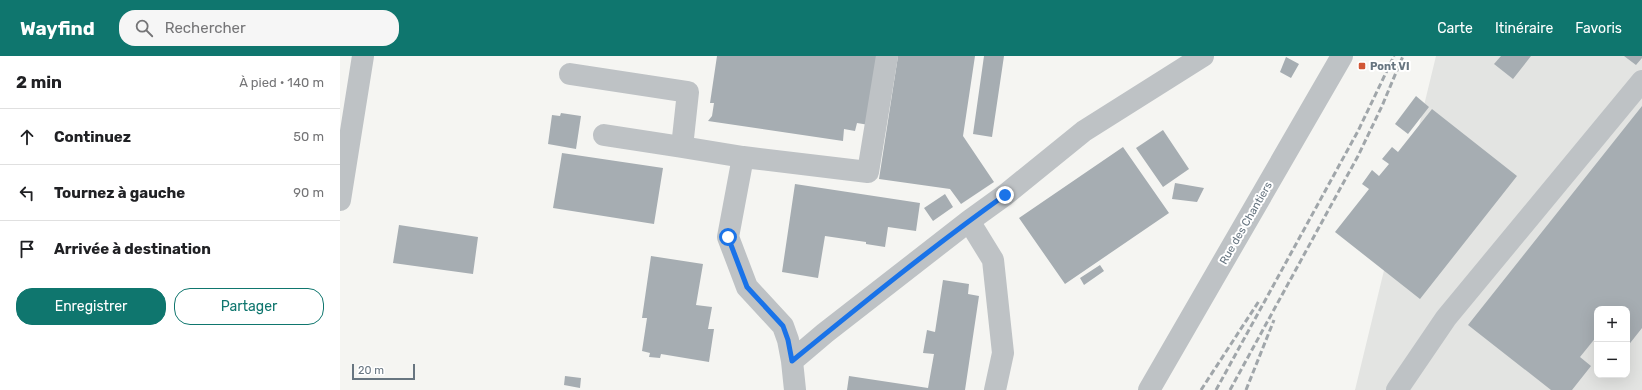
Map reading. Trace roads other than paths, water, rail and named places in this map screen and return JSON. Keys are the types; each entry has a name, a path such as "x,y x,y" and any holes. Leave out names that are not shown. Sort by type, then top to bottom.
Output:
{"street":[{"path":"341,191 363,56"},
{"path":"604,135 743,157 868,172 888,56"},
{"path":"792,361 825,333 969,221 1005,195 1084,131 1203,56"},
{"name":"Rue des Chantiers","path":"1149,390 1342,56"},
{"path":"570,74 688,92 682,147"},
{"path":"1397,390 1446,318 1642,81"},
{"path":"743,157 728,237 747,287 783,326 788,340 792,361 795,390"},
{"path":"969,221 994,260 1003,353 995,390"}],"railway":[{"path":"1216,390 1358,131 1394,56"},
{"path":"1230,390 1358,156 1382,106 1403,56"},
{"path":"1201,390 1259,301"},
{"path":"1246,390 1274,320"}],"place":[{"name":"Pont VI","path":"1362,66"}]}
